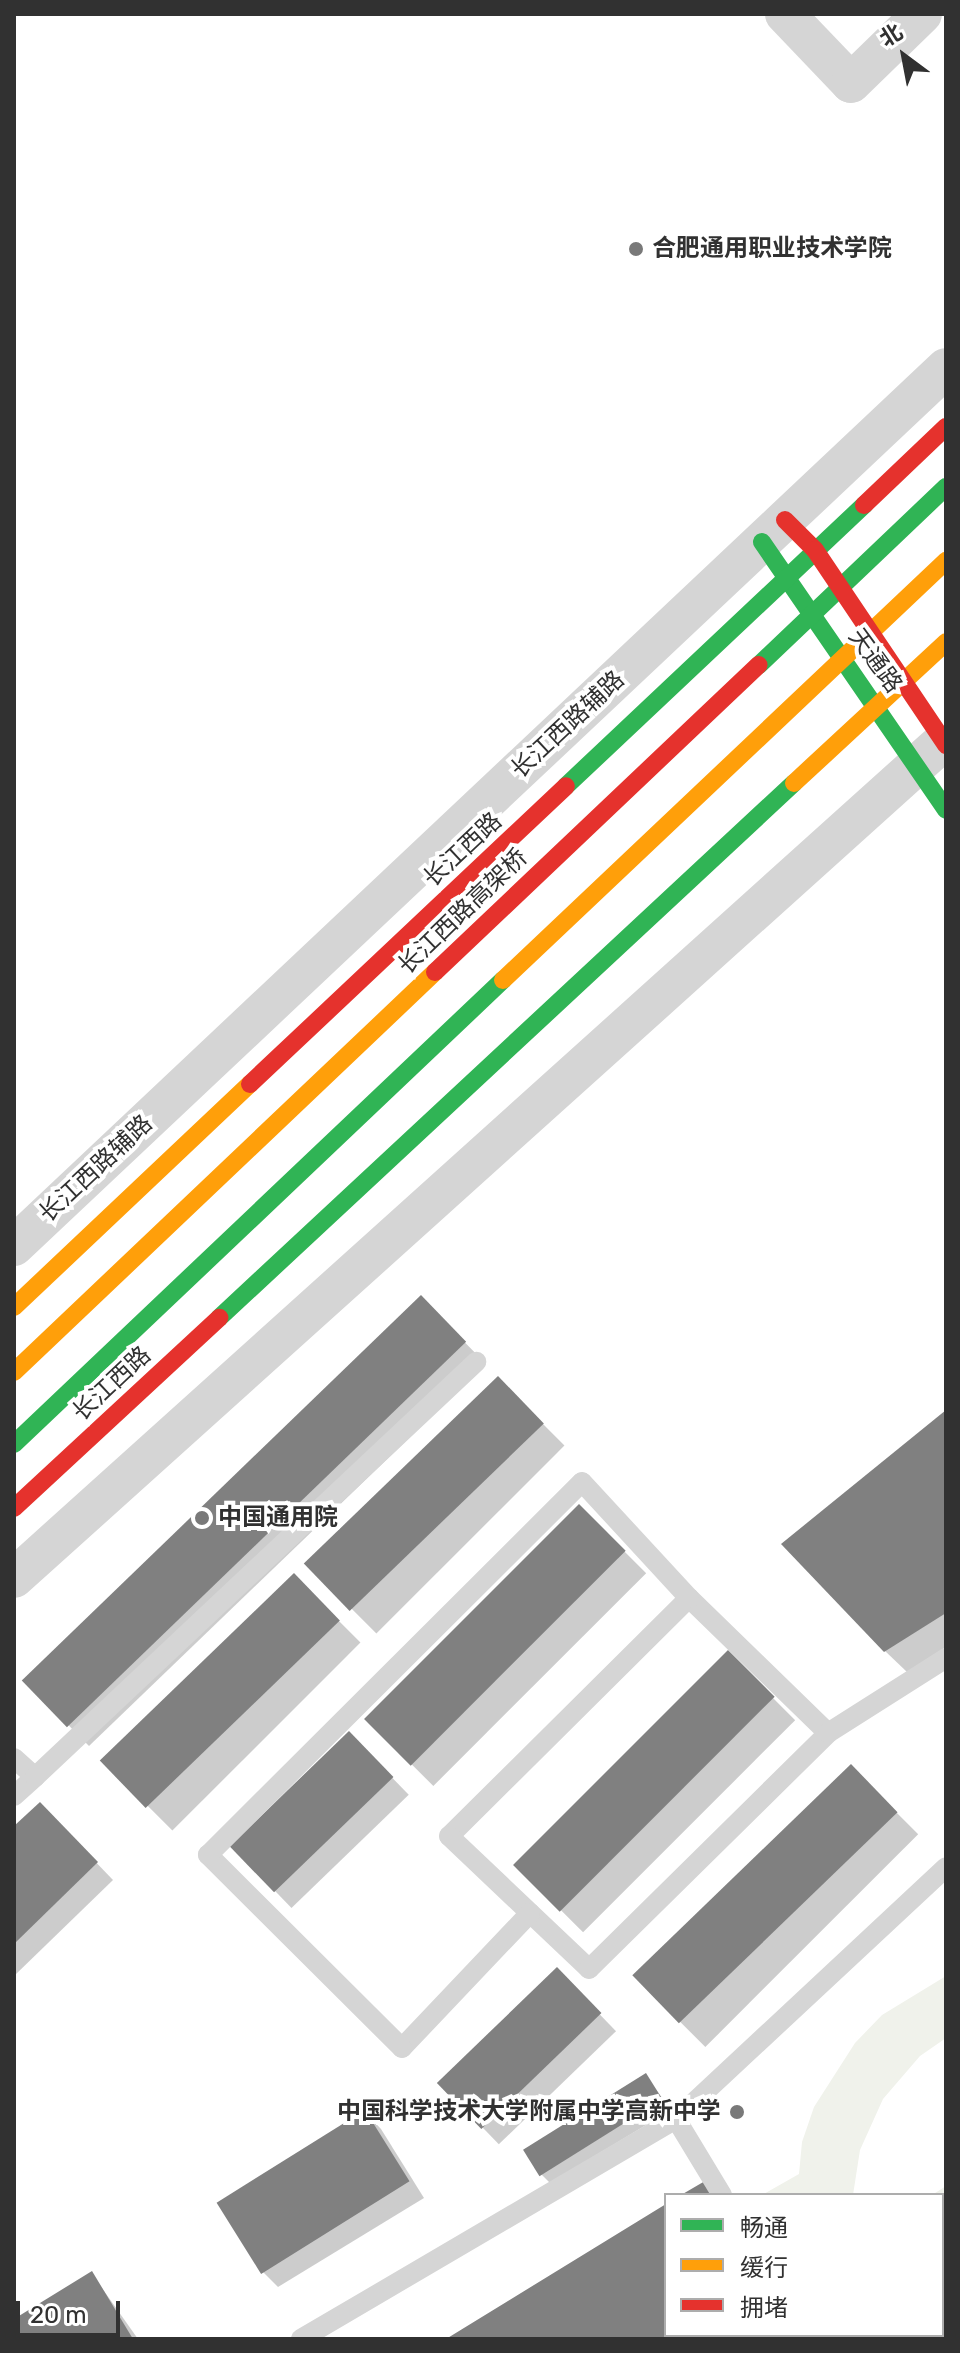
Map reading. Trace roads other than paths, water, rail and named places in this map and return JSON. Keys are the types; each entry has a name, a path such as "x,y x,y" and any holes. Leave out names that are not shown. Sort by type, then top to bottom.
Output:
{"main road":[{"name":"长江西路","path":"14,1307 946,427"},
{"name":"长江西路高架桥","path":"14,1372 946,487"},
{"name":"天通路","path":"774,531 815,550 906,680 938,747 946,810"},
{"name":"天通路","path":"774,531 785,578 878,705 938,747"},
{"path":"14,1444 946,561"},
{"name":"长江西路","path":"14,1508 946,642"}],"street":[{"path":"785,14 851,83 922,14"},
{"name":"长江西路辅路","path":"14,1246 946,368"},
{"path":"14,1578 938,747"}],"lane":[{"path":"14,1796 476,1362"},
{"path":"530,1913 402,2048 208,1855 582,1482 689,1598 828,1733"},
{"path":"689,1598 449,1836 589,1969 828,1733 946,1658"},
{"path":"14,1758 35,1777"},
{"path":"301,2339 676,2119 946,1867"},
{"path":"676,2119 721,2193"}],"place":[{"name":"合肥通用职业技术学院","path":"636,249"},
{"name":"中国通用院","path":"202,1518"},
{"name":"中国科学技术大学附属中学高新中学","path":"737,2112"}]}
